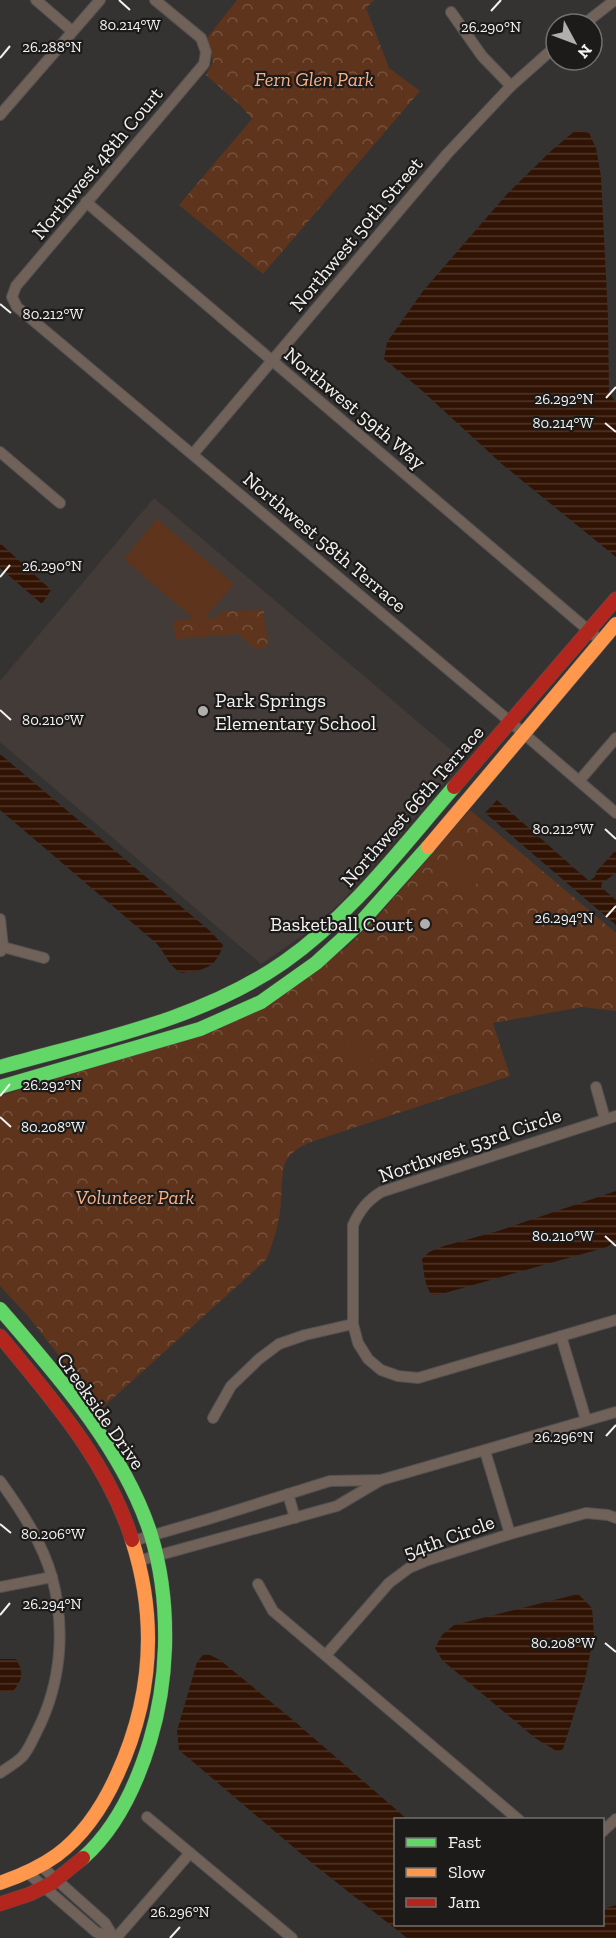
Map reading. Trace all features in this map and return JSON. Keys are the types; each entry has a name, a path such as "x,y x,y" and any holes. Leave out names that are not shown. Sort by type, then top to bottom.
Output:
{"street":[{"path":"36,0 72,31"},
{"path":"0,115 100,0"},
{"name":"Northwest 48th Court","path":"12,297 16,286 204,64 206,52 201,38 155,0"},
{"path":"601,12 614,3"},
{"path":"451,12 482,56 511,86"},
{"name":"Northwest 50th Street","path":"193,454 447,154 511,86 544,57"},
{"name":"Northwest 59th Way","path":"86,202 601,641"},
{"name":"Northwest 58th Terrace","path":"12,297 17,307 523,732 616,813"},
{"path":"0,452 60,503"},
{"name":"Northwest 66th Terrace","path":"0,1067 190,1011 251,983 304,948 348,909 616,598"},
{"name":"Northwest 66th Terrace","path":"0,1087 200,1029 261,1002 316,963 363,920 427,848 616,624"},
{"path":"579,781 616,738"},
{"path":"412,836 427,848"},
{"path":"0,919 1,950 44,958"},
{"path":"596,1087 604,1119"},
{"name":"Northwest 53rd Circle","path":"616,1116 381,1192 370,1199 360,1210 353,1225 353,1324 358,1343 368,1359 381,1370 399,1376 418,1378 616,1320"},
{"name":"Creekside Drive","path":"0,1309 66,1390 109,1450 136,1501 151,1536 156,1556 163,1596 166,1642 162,1692 150,1742 130,1795 118,1816 91,1852 51,1884 0,1904"},
{"path":"213,1418 231,1386 259,1359 279,1344 305,1335 353,1324"},
{"name":"Creekside Drive","path":"0,1336 52,1401 95,1463 117,1502 133,1541 138,1561 145,1595 148,1628 148,1657 138,1718 116,1779 100,1807 87,1828 70,1845 41,1866 0,1883"},
{"path":"561,1336 586,1420"},
{"path":"138,1561 337,1506 381,1480 616,1412"},
{"path":"484,1451 510,1534"},
{"path":"133,1541 330,1480 381,1480"},
{"path":"0,1481 36,1538 52,1577 60,1626 60,1654 54,1688 45,1717 23,1756 0,1773"},
{"path":"288,1494 295,1518"},
{"name":"54th Circle","path":"326,1655 389,1583 409,1568 510,1534 586,1513 616,1518"},
{"path":"0,1587 52,1577"},
{"path":"258,1584 273,1611 517,1818"},
{"path":"147,1817 292,1938"},
{"path":"604,1831 616,1819"},
{"path":"41,1866 51,1884 96,1932 113,1938 190,1853"},
{"path":"28,1873 51,1884"}],"shaded area":[{"path":"576,130 589,133 596,148 601,176 609,392 616,403 616,557 503,465 384,359 387,342 423,291 507,194"},
{"name":"Park Springs Elementary School","path":"154,498 464,761 342,901 305,934 261,964 0,742 0,681"},
{"path":"0,543 51,590 42,604 0,568"},
{"path":"0,754 209,930 223,945 217,959 208,967 181,973 156,943 0,810"},
{"path":"497,800 589,881 595,877 596,872 616,850 616,873 602,883 601,887 616,900 616,925 485,813"},
{"path":"616,1191 616,1241 607,1247 438,1295 432,1295 429,1291 422,1259 429,1252"},
{"path":"578,1594 592,1608 594,1634 585,1679 563,1749 558,1752 535,1738 442,1660 435,1648 442,1635 454,1625"},
{"path":"203,1655 210,1655 220,1660 406,1818 394,1818 394,1926 604,1926 604,1909 616,1905 616,1938 407,1938 312,1863 179,1750 177,1731 197,1662"},
{"path":"0,1659 16,1659 19,1664 21,1676 13,1691 0,1691"}],"green space":[{"name":"Fern Glen Park","path":"237,0 374,0 366,8 389,68 420,91 263,274 179,205 252,119 206,75 213,62 207,38"},
{"path":"157,519 234,584 200,624 124,559"},
{"path":"222,611 264,611 265,630 268,632 267,647 256,649 238,634 176,639 173,621 193,618 200,624 205,618 217,617"},
{"name":"Volunteer Park","path":"470,810 616,933 616,1011 582,1007 493,1023 510,1076 317,1140 294,1151 284,1165 279,1218 266,1260 101,1409 27,1315 0,1286 0,1096 205,1034 300,980 344,949 373,922"},
{"path":"455,859 479,881 465,896 440,875"},
{"name":"Basketball Court","path":"423,902 446,922 426,946 403,925"},
{"path":"359,1033 375,1066 360,1073 344,1040"}],"traffic: fast":[{"path":"0,1067 183,1014 252,982 284,962 308,943 353,902 454,787"},
{"path":"0,1087 200,1029 261,1002 316,963 363,920 428,847"},
{"path":"0,1309 66,1387 124,1473 151,1535 161,1577 165,1619 164,1659 153,1730 139,1773 116,1819 83,1858"}],"traffic: slow":[{"path":"428,847 616,624"},
{"path":"0,1883 43,1864 76,1838 106,1798 129,1746 144,1689 148,1630 146,1600 132,1540"}],"traffic: jam":[{"path":"454,787 616,599"},
{"path":"0,1336 58,1407 93,1458 122,1511 132,1540"},
{"path":"0,1904 30,1894 52,1883 83,1858"}],"place":[{"name":"Park Springs Elementary School","path":"203,711"},
{"name":"Basketball Court","path":"425,924"}]}
